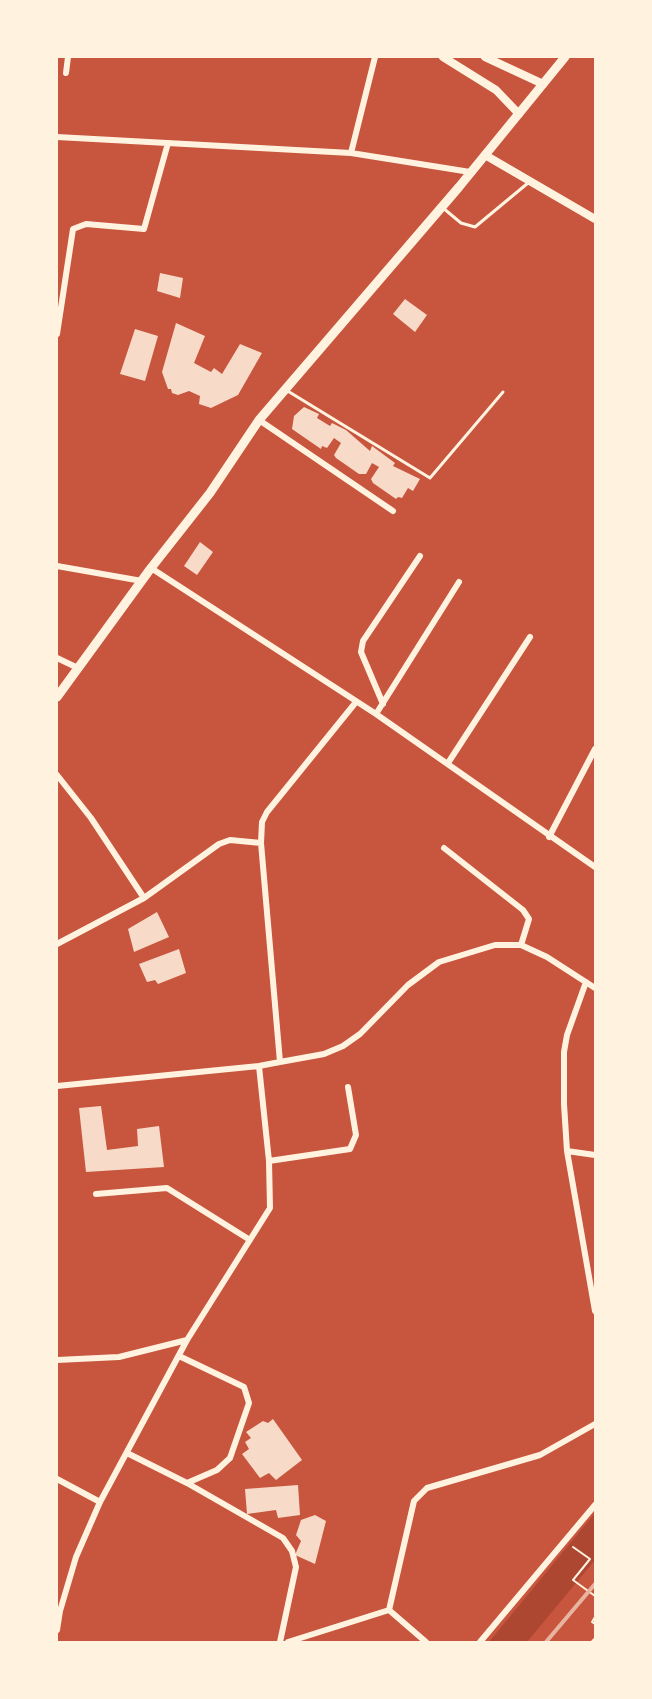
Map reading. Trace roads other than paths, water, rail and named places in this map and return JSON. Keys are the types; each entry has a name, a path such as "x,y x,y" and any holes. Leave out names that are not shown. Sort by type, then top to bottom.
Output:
{"main road":[{"path":"443,57 496,90 519,114"},
{"path":"485,57 543,84"},
{"path":"57,697 151,568 210,493 259,420 485,155 565,57"},
{"path":"485,155 595,219"}],"street":[{"path":"66,73 69,57"},
{"path":"351,153 375,57"},
{"path":"57,137 351,153 470,172"},
{"path":"57,334 73,229 86,224 144,229 168,143"},
{"path":"259,420 393,511"},
{"path":"383,704 361,652 363,641 420,556"},
{"path":"57,566 142,581"},
{"path":"151,568 376,714 595,867"},
{"path":"376,714 459,582"},
{"path":"448,763 530,637"},
{"path":"57,658 78,668"},
{"path":"280,1062 261,843 262,822 267,812 356,702"},
{"path":"549,837 595,749"},
{"path":"57,776 91,818 144,898"},
{"path":"57,944 144,898 219,844 230,840 261,843"},
{"path":"444,848 523,910 529,919 521,945"},
{"path":"57,1086 260,1066 324,1054 343,1046 360,1034 408,985 439,962 495,945 521,945 547,957 595,988"},
{"path":"586,982 567,1035 564,1052 567,1151 595,1311"},
{"path":"57,1630 60,1611 76,1557 100,1502 187,1340 270,1208 269,1161 260,1066"},
{"path":"269,1161 350,1149 356,1136 348,1087"},
{"path":"567,1151 595,1155"},
{"path":"96,1194 167,1188 250,1240"},
{"path":"57,1360 119,1357 187,1340"},
{"path":"179,1356 244,1387 249,1403 230,1458 217,1470 187,1483"},
{"path":"389,1610 414,1501 419,1493 427,1488 540,1455 595,1424"},
{"path":"127,1453 187,1483 283,1538 292,1551 296,1567 280,1642"},
{"path":"57,1479 100,1502"},
{"path":"480,1642 595,1504"},
{"path":"288,1642 389,1610"},
{"path":"389,1610 426,1642"}],"lane":[{"path":"441,207 461,224 475,227 529,182"},
{"path":"284,389 430,478 503,392"}],"railway":[{"path":"546,1642 595,1584"}]}
